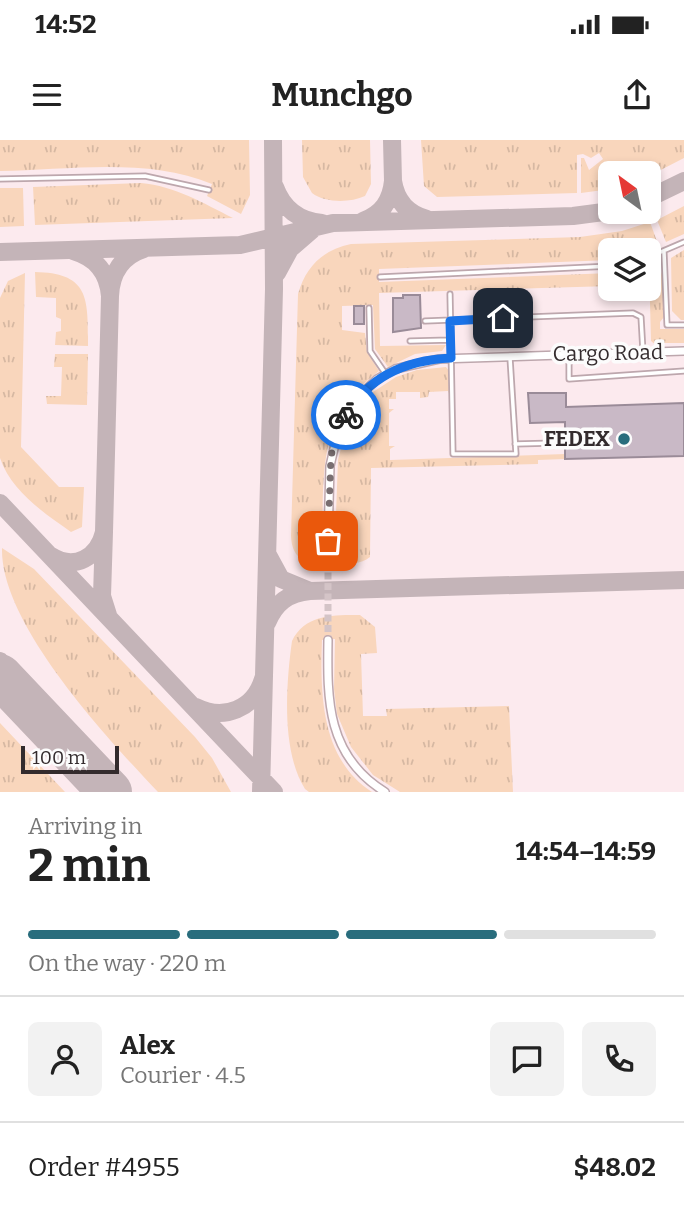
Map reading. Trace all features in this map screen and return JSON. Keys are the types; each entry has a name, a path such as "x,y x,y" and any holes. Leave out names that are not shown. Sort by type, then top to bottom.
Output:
{"street":[{"name":"Cargo Road","path":"328,541 330,466 338,431 358,398 386,374 406,365 451,358 684,351"},
{"path":"328,640 328,701 334,729 360,771 385,792"}],"lane":[{"path":"0,180 145,176 209,190"},
{"path":"661,253 684,242"},
{"path":"664,252 667,325 684,325"},
{"path":"380,277 598,267"},
{"path":"450,294 453,454 516,454 510,356"},
{"path":"369,308 370,351 386,374"},
{"path":"425,321 633,313 641,317 643,352"},
{"path":"410,341 450,340"},
{"path":"569,354 569,379 684,371"},
{"path":"515,444 555,443"}],"green space":[{"path":"0,140 249,140 250,195 241,214 207,196 212,184 161,170 108,167 0,171"},
{"path":"302,140 370,140 371,184 365,196 338,201 324,199 312,193 303,177"},
{"path":"421,140 684,140 684,158 662,169 662,161 600,161 603,159 599,153 591,158 583,154 577,155 577,193 437,197 424,186"},
{"path":"581,158 584,158 589,170 598,163 598,191 581,193"},
{"path":"141,183 177,191 233,218 35,225 33,187"},
{"path":"0,188 23,188 24,226 0,227"},
{"path":"684,206 684,234 666,242 659,224 662,224 662,217"},
{"path":"651,224 656,238 598,238 598,261 379,269 379,282 598,274 598,286 379,293 380,346 446,345 442,351 415,354 388,367 375,349 373,305 342,306 342,330 365,333 367,352 379,371 354,392 334,425 325,463 322,541 335,541 338,460 345,433 354,415 373,392 396,377 417,370 446,367 450,372 450,396 448,391 429,392 428,397 420,398 420,392 396,392 396,399 389,399 389,409 394,409 389,413 389,446 395,446 390,449 390,460 565,454 565,459 538,460 538,464 371,468 370,557 359,562 328,564 306,561 295,553 291,536 298,294 306,275 317,261 332,250 351,244 580,237"},
{"path":"684,250 684,320 681,320 672,311 671,258"},
{"path":"35,272 66,277 76,283 86,302 88,346 55,345 56,332 61,331 61,319 56,317 56,298 36,297"},
{"path":"661,272 664,317 660,322 660,329 684,329 684,343 661,343 657,346 651,341 650,301 661,301"},
{"path":"25,273 21,447 59,487 84,487 82,527 71,532 20,491 0,458 0,298 8,281"},
{"path":"55,354 88,354 87,405 47,404 46,396 61,396 62,367 54,367"},
{"path":"2,548 34,569 195,737 212,758 231,792 158,792 87,713 38,646 19,611 6,578"},
{"path":"360,615 375,627 377,653 361,654 363,716 387,716 386,709 509,706 513,792 400,792 373,775 351,747 337,714 334,689 335,639 322,640 323,704 327,724 342,762 355,778 372,792 309,792 305,789 292,756 287,717 292,641 304,626 312,621 330,616"},
{"path":"0,723 65,792 0,792"}],"building":[{"path":"403,295 420,295 421,328 393,332 393,298 403,298"},
{"path":"354,306 364,306 364,324 354,324"},
{"name":"FEDEX","path":"528,393 566,393 566,407 684,403 684,456 565,459 565,422 530,423"}],"taxiway":[{"path":"261,792 274,289 273,140"},
{"path":"392,140 393,181"},
{"path":"363,221 384,206 393,181 397,194 408,210 427,219"},
{"path":"662,192 684,181"},
{"path":"275,187 283,202 293,212 306,220 322,223"},
{"path":"0,252 240,245 333,223 573,216 598,213"},
{"path":"277,273 290,249 312,230"},
{"path":"73,251 99,267 107,280 110,296 119,267 130,256 144,249"},
{"path":"104,532 110,296"},
{"path":"0,503 274,792"},
{"path":"51,556 69,562 84,559 97,548 104,532 102,596 108,615"},
{"path":"267,623 283,600 310,591 281,579 268,555"},
{"path":"310,591 684,580"},
{"path":"0,661 64,743"},
{"path":"196,707 217,713 237,710 253,698 263,679"}],"runway":[{"path":"0,676 110,792"}],"tunnel":[{"path":"328,541 328,640"}],"way so far":[{"path":"328,541 331,455 346,415"}],"place":[{"name":"FEDEX","path":"624,439"}],"route":[{"path":"346,415 368,387 395,369 427,360 451,358 450,321 503,318"}]}
